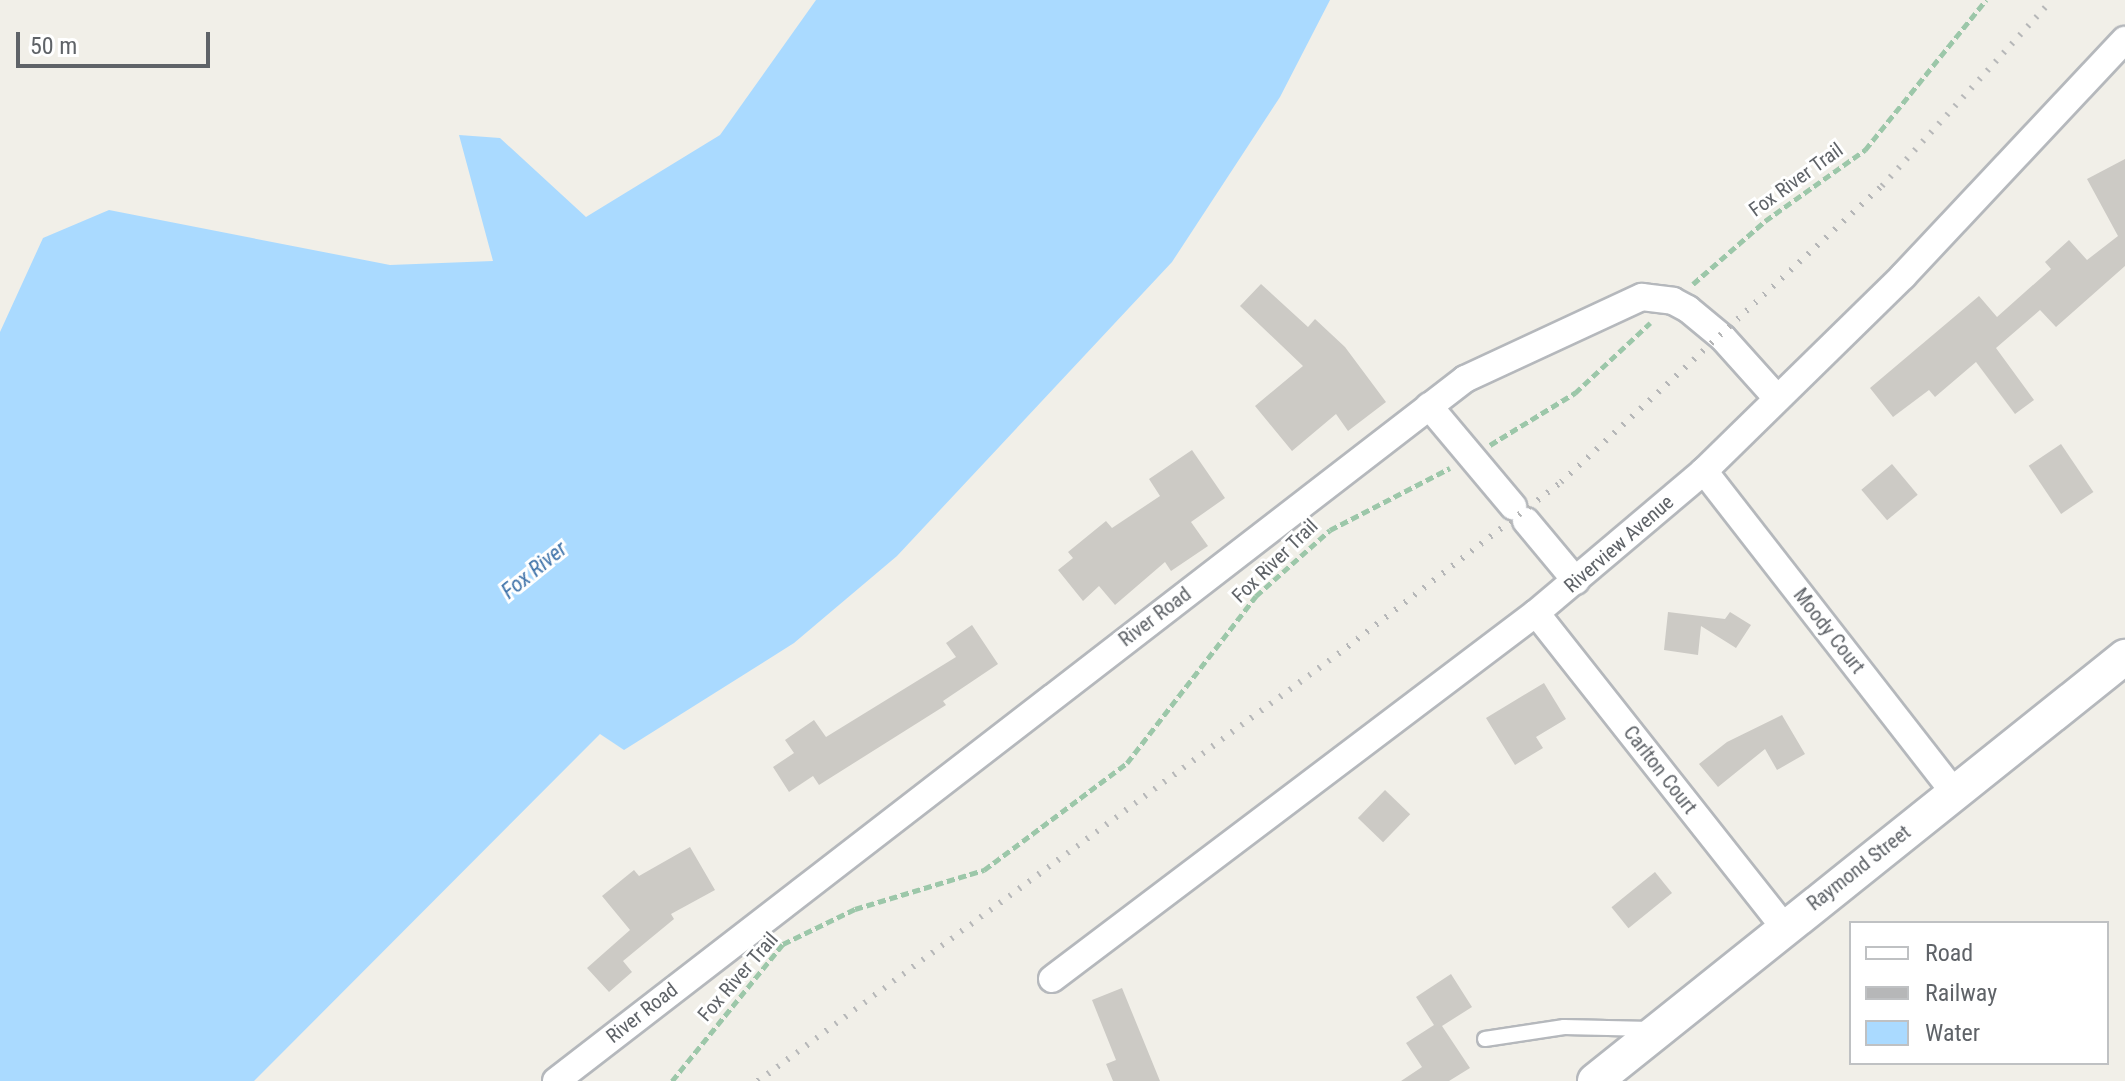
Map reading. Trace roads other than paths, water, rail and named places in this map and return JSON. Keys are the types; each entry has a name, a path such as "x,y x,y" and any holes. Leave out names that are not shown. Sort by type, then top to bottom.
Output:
{"street":[{"name":"Riverview Avenue","path":"1052,979 1536,613 1704,471 1925,254 2125,40"},
{"name":"River Road","path":"556,1081 1465,379 1642,297 1673,301 1723,338 1776,397"},
{"path":"1429,406 1576,581"},
{"name":"Moody Court","path":"1704,471 1954,792"},
{"name":"Carlton Court","path":"1536,613 1784,927"},
{"name":"Raymond Street","path":"1595,1081 2125,657"}],"lane":[{"path":"1485,1039 1564,1027 1659,1029"}],"water":[{"name":"Fox River","path":"816,0 1330,0 1280,97 1172,262 897,556 794,643 624,750 600,734 254,1081 0,1081 0,332 43,238 109,210 390,265 493,261 459,135 500,138 586,217 720,135"}],"railway":[{"path":"758,1081 1338,654 1561,482 1882,186 2052,0"}]}
